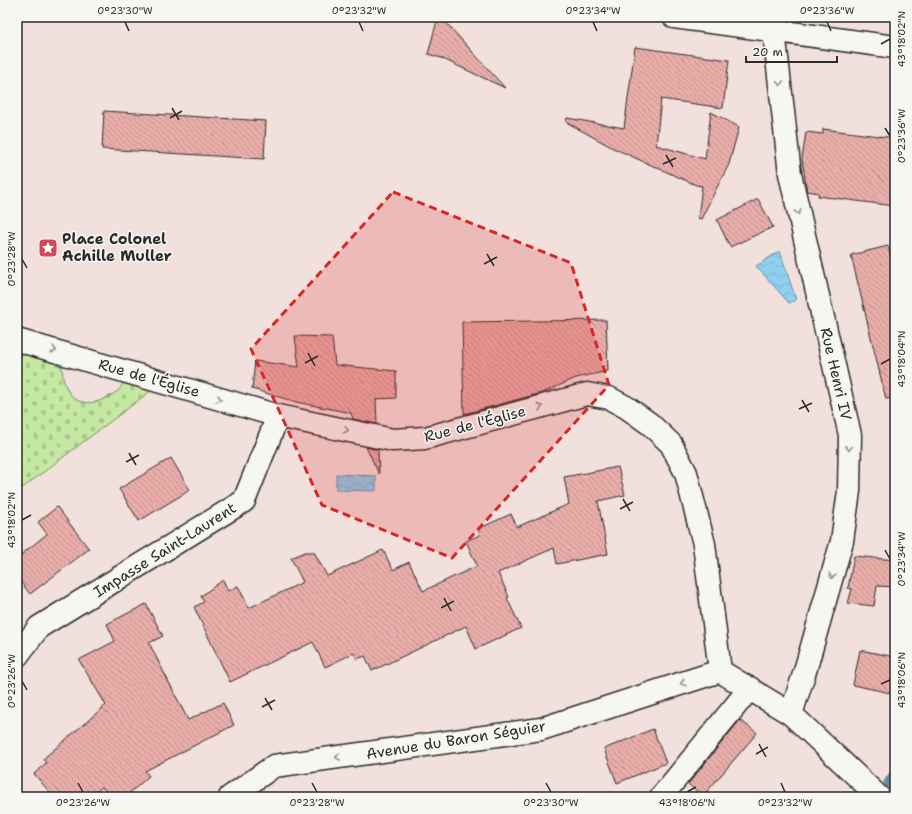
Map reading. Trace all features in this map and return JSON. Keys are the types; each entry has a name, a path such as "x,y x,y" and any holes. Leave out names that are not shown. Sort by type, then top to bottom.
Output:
{"street":[{"path":"674,17 895,47"},
{"name":"Rue Henri IV","path":"774,31 790,174 850,435 849,490 842,541 805,671 791,714"},
{"name":"Rue de l'Église","path":"17,340 278,416 393,440 425,438 587,394 609,398 626,407 650,424 671,444 686,473 704,544 720,671"},
{"name":"Impasse Saint-Laurent","path":"17,656 39,628 244,501 278,416"},
{"path":"720,671 791,714 879,797"},
{"name":"Avenue du Baron Séguier","path":"230,797 274,766 541,729 720,671"},
{"path":"661,797 750,688"}],"highlighted area":[{"path":"393,192 571,263 609,385 452,558 322,505 251,349"}],"green space":[{"path":"17,348 54,357 54,363 62,365 64,383 72,396 77,400 84,402 102,400 111,395 119,390 125,379 156,387 17,492"}],"water":[{"path":"780,251 796,300 789,303 756,266"},
{"path":"336,474 376,476 376,491 336,490"}],"building":[{"path":"438,17 441,17 505,88 441,58 428,54"},
{"path":"635,47 729,60 723,108 661,99 656,145 705,159 711,112 739,127 729,164 701,219 698,218 702,186 696,185 613,148 566,122 567,118 624,128"},
{"path":"104,111 266,121 264,159 102,149"},
{"path":"823,129 895,138 895,206 818,196 819,193 807,191 802,159 806,132 823,134"},
{"path":"758,199 773,227 730,247 717,220"},
{"path":"888,246 895,275 895,398 886,399 851,255"},
{"path":"606,320 608,371 576,378 545,392 464,414 462,322"},
{"path":"295,336 332,337 335,365 396,371 396,398 376,399 377,424 353,419 351,413 296,402 252,389 255,361 299,367"},
{"path":"366,447 378,450 379,474"},
{"path":"171,458 190,490 139,521 119,489"},
{"path":"618,467 625,495 598,501 608,554 557,564 554,548 498,573 509,597 507,598 521,628 476,649 466,626 372,671 365,656 357,659 354,653 325,667 313,642 230,682 194,607 204,602 201,596 223,580 228,591 238,586 249,608 303,582 291,558 305,552 314,552 327,576 383,550 393,570 409,562 423,591 477,566 466,541 480,535 478,529 511,514 517,527 569,504 564,477"},
{"path":"57,507 89,549 30,594 17,577 17,558 47,534 38,522"},
{"path":"854,556 895,560 895,587 877,586 874,606 848,603 852,589 848,588"},
{"path":"146,604 163,636 149,643 188,720 223,703 234,725 145,771 149,776 125,797 111,797 102,787 90,797 54,797 34,774 46,763 43,759 106,705 79,660 115,641 107,624"},
{"path":"860,650 895,657 895,694 853,685"},
{"path":"740,720 757,733 703,796 688,784"},
{"path":"653,729 666,763 617,783 604,749"}],"waterway":[{"path":"888,783 895,772"}],"place":[{"name":"Place Colonel Achille Muller","path":"48,248"}]}
